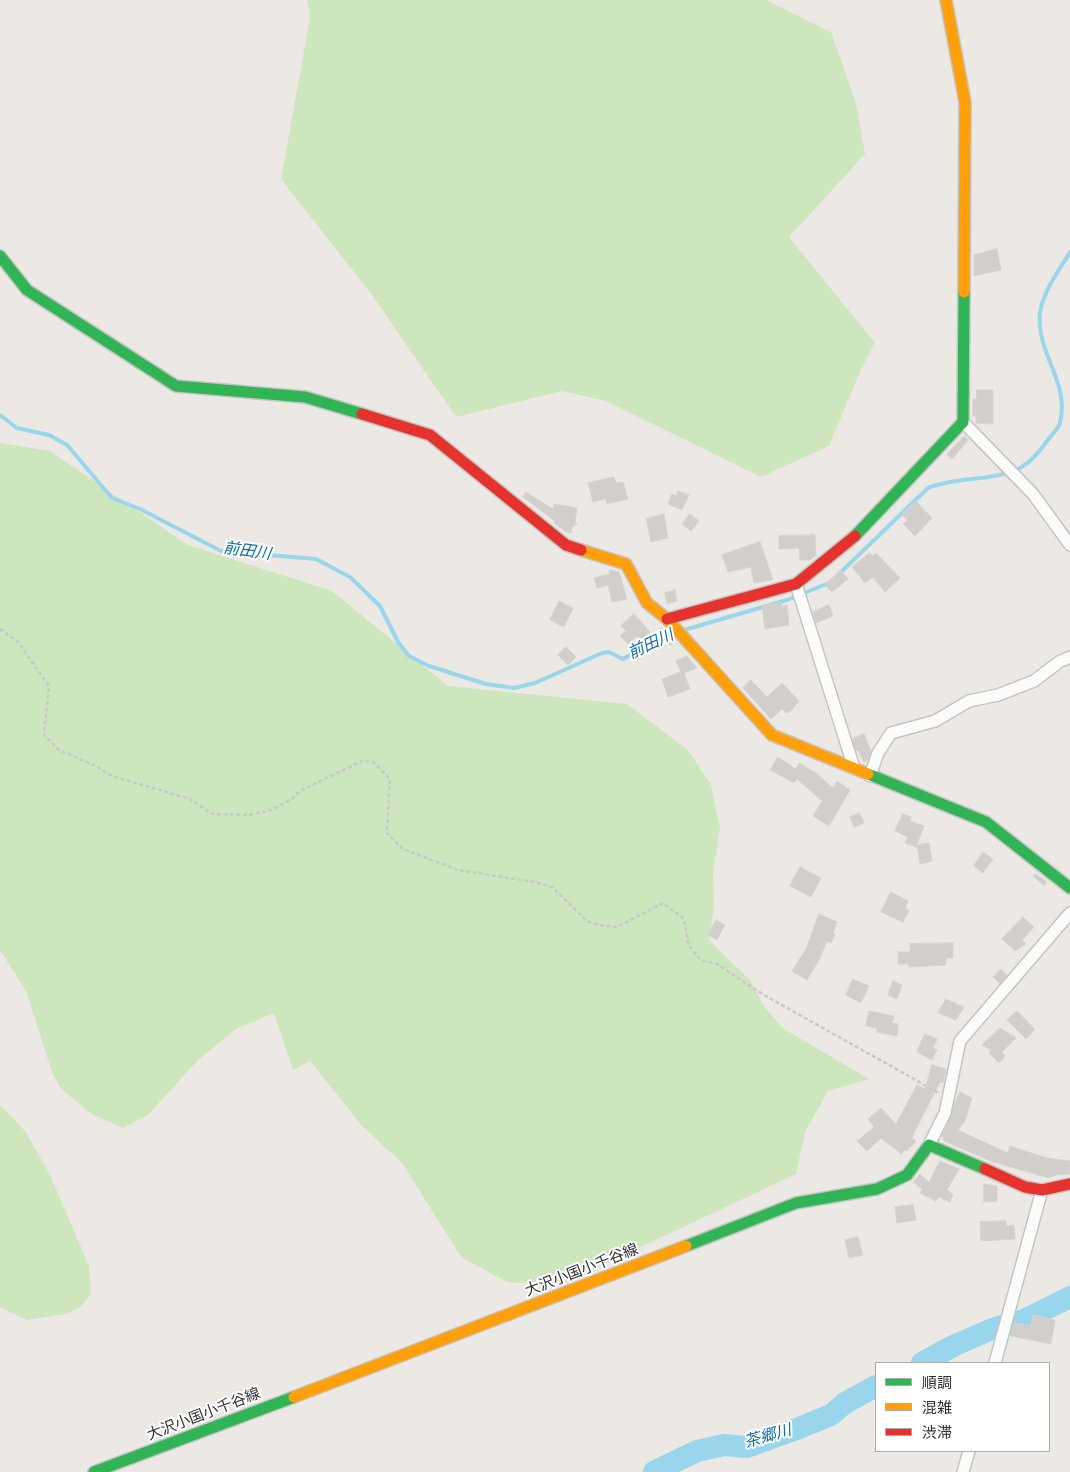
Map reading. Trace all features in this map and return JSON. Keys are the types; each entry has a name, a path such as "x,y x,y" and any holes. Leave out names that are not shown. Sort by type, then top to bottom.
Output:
{"street":[{"path":"667,619 796,584 853,538 963,422 966,102 946,0"},
{"path":"0,256 27,290 176,386 304,397 430,435 566,545 626,564 647,603 667,619 772,735 986,822 1070,888"},
{"path":"963,422 1033,494 1070,544"},
{"path":"796,584 854,768"},
{"path":"870,776 878,753 891,733 935,721 969,702 998,695 1034,681 1059,662 1070,657"},
{"path":"1070,913 960,1041 945,1112 929,1145 1024,1187 1042,1190 1070,1184"},
{"name":"大沢小国小千谷線","path":"94,1472 548,1301 796,1203 877,1189 907,1175 929,1145"},
{"path":"995,1362 1042,1190"},
{"path":"963,1472 969,1452"}],"path":[{"path":"0,629 18,642 49,686 44,735 59,750 96,766 112,776 190,799 212,814 249,815 272,810 300,791 350,765 364,760 374,763 390,779 387,833 402,849 458,870 535,882 552,888 587,921 598,925 617,927 663,903 684,919 689,946 701,960 717,964 764,995 949,1098"}],"green space":[{"path":"307,0 766,0 831,32 856,103 865,154 789,237 875,343 861,369 829,446 761,477 606,401 562,391 456,417 372,295 281,179 310,18"},
{"path":"0,443 50,451 188,545 332,591 448,686 627,704 688,750 711,785 720,828 713,873 714,906 709,940 750,980 765,1008 784,1029 869,1079 828,1091 805,1132 796,1174 560,1285 507,1282 461,1257 402,1163 362,1126 310,1061 293,1070 274,1013 236,1029 198,1060 148,1115 123,1128 92,1114 61,1089 52,1072 26,991 0,950"},
{"path":"0,1105 25,1131 50,1175 89,1266 91,1293 81,1307 66,1314 27,1320 0,1307"}],"building":[{"path":"997,249 1001,270 974,276 974,255"},
{"path":"977,390 993,390 993,424 976,423 976,416 973,416 973,399 976,399"},
{"path":"964,436 968,440 952,459 947,454"},
{"path":"614,477 616,483 623,482 628,499 607,504 606,499 593,502 588,483"},
{"path":"678,491 689,495 682,510 668,504 672,494 676,496"},
{"path":"526,492 553,509 554,504 577,508 575,522 577,524 572,527 571,533 566,532 554,523 555,521 523,497"},
{"path":"916,501 932,518 915,536 903,524 907,520 902,514"},
{"path":"664,514 668,538 651,542 646,519"},
{"path":"690,514 699,521 691,531 682,524"},
{"path":"815,535 816,555 810,560 800,560 799,548 779,549 779,536"},
{"path":"760,542 773,580 754,583 751,567 728,572 722,555"},
{"path":"870,553 873,556 876,553 900,578 885,592 873,577 865,583 852,567"},
{"path":"609,570 619,572 627,599 612,602 608,585 597,588 594,578 610,574"},
{"path":"841,570 848,579 832,592 825,585"},
{"path":"675,590 677,601 667,604 665,593"},
{"path":"559,601 573,608 564,627 550,620"},
{"path":"781,603 782,606 787,605 789,625 765,629 762,606"},
{"path":"829,605 833,616 816,623 813,612"},
{"path":"634,614 650,632 641,640 637,636 628,644 620,636 626,631 621,626"},
{"path":"661,628 673,641 671,645 656,636"},
{"path":"566,647 576,657 568,665 558,655"},
{"path":"687,656 697,668 684,673 690,689 668,697 662,679 681,672 676,661"},
{"path":"751,680 767,697 782,683 799,701 791,711 786,713 782,709 771,719 743,688"},
{"path":"864,734 871,751 868,760 864,762 858,750 856,751 853,739"},
{"path":"778,757 796,769 799,763 816,773 833,788 837,781 850,790 829,826 813,816 822,801 797,779 794,783 770,770"},
{"path":"860,813 864,823 854,827 850,817"},
{"path":"903,814 911,817 910,821 924,826 916,847 905,843 908,837 895,831"},
{"path":"929,843 932,861 920,864 917,845"},
{"path":"983,852 993,859 983,873 974,866"},
{"path":"800,867 821,878 811,897 790,886"},
{"path":"1036,874 1047,882 1044,886 1033,876"},
{"path":"891,892 908,901 905,908 909,911 903,922 881,912"},
{"path":"819,914 837,922 833,933 835,934 831,943 827,941 819,960 807,980 792,971 806,949"},
{"path":"1023,917 1034,927 1022,940 1026,944 1015,951 1002,939"},
{"path":"716,920 725,925 717,940 708,935"},
{"path":"953,943 953,958 946,958 946,965 909,967 909,964 898,964 898,952 910,952 910,944"},
{"path":"1001,969 1007,975 1000,984 993,977"},
{"path":"853,979 869,986 861,1003 846,995"},
{"path":"893,981 902,985 897,999 888,995"},
{"path":"946,999 964,1007 956,1020 938,1013"},
{"path":"869,1011 894,1016 892,1023 898,1024 897,1036 877,1032 877,1028 866,1026"},
{"path":"1017,1011 1035,1029 1026,1039 1007,1020"},
{"path":"1000,1028 1016,1038 1002,1052 1005,1056 999,1063 989,1053 991,1050 982,1045"},
{"path":"925,1034 937,1039 933,1048 937,1050 932,1060 917,1052"},
{"path":"932,1065 946,1069 943,1083 940,1082 914,1133 912,1138 916,1141 907,1151 905,1150 901,1154 881,1138 867,1151 857,1141 874,1127 868,1119 881,1108 896,1124 917,1085 925,1089"},
{"path":"960,1092 972,1098 965,1121 958,1130 1008,1153 1010,1146 1047,1158 1070,1161 1070,1174 1056,1175 1049,1178 993,1162 944,1141 942,1135"},
{"path":"940,1161 959,1169 947,1190 953,1194 950,1202 939,1197 936,1201 920,1193 922,1189 913,1182 920,1174 929,1182"},
{"path":"984,1184 997,1186 997,1201 984,1202"},
{"path":"913,1205 916,1220 897,1223 895,1207"},
{"path":"1006,1221 1006,1226 1014,1225 1015,1239 981,1241 980,1222"},
{"path":"858,1237 863,1255 849,1258 845,1240"},
{"path":"1033,1315 1055,1320 1051,1344 1011,1336 1014,1323 1031,1326"}],"waterway":[{"name":"前田川","path":"840,573 928,488 939,484 998,475 1020,468 1035,456 1056,430 1060,423 1061,394 1043,342 1040,328 1040,313 1044,297 1070,252"},
{"name":"前田川","path":"0,415 17,428 49,435 67,445 112,498 140,509 221,551 316,559 350,577 380,606 398,642 409,656 429,666 486,684 514,688 535,683 602,653 609,652 623,659 662,637 675,633"},
{"name":"前田川","path":"684,630 787,600 829,583"},
{"name":"茶郷川","path":"924,1362 953,1346 992,1329 1024,1320 1070,1297"},
{"name":"茶郷川","path":"654,1472 697,1451 724,1445 747,1447 794,1430 831,1415 845,1403 875,1387"}],"traffic: fast":[{"path":"0,256 27,290 176,386 305,397 362,414"},
{"path":"855,536 963,422 964,292"},
{"path":"868,774 986,822 1070,888"},
{"path":"686,1246 796,1203 877,1189 907,1175 929,1145 985,1169"},
{"path":"94,1472 294,1397"}],"traffic: slow":[{"path":"946,0 965,102 964,292"},
{"path":"581,550 626,564 647,603 667,619 772,735 868,774"},
{"path":"294,1397 686,1246"}],"traffic: jam":[{"path":"362,414 430,435 566,545 581,550"},
{"path":"667,619 796,584 855,536"},
{"path":"985,1169 1025,1187 1042,1190 1070,1184"}]}
